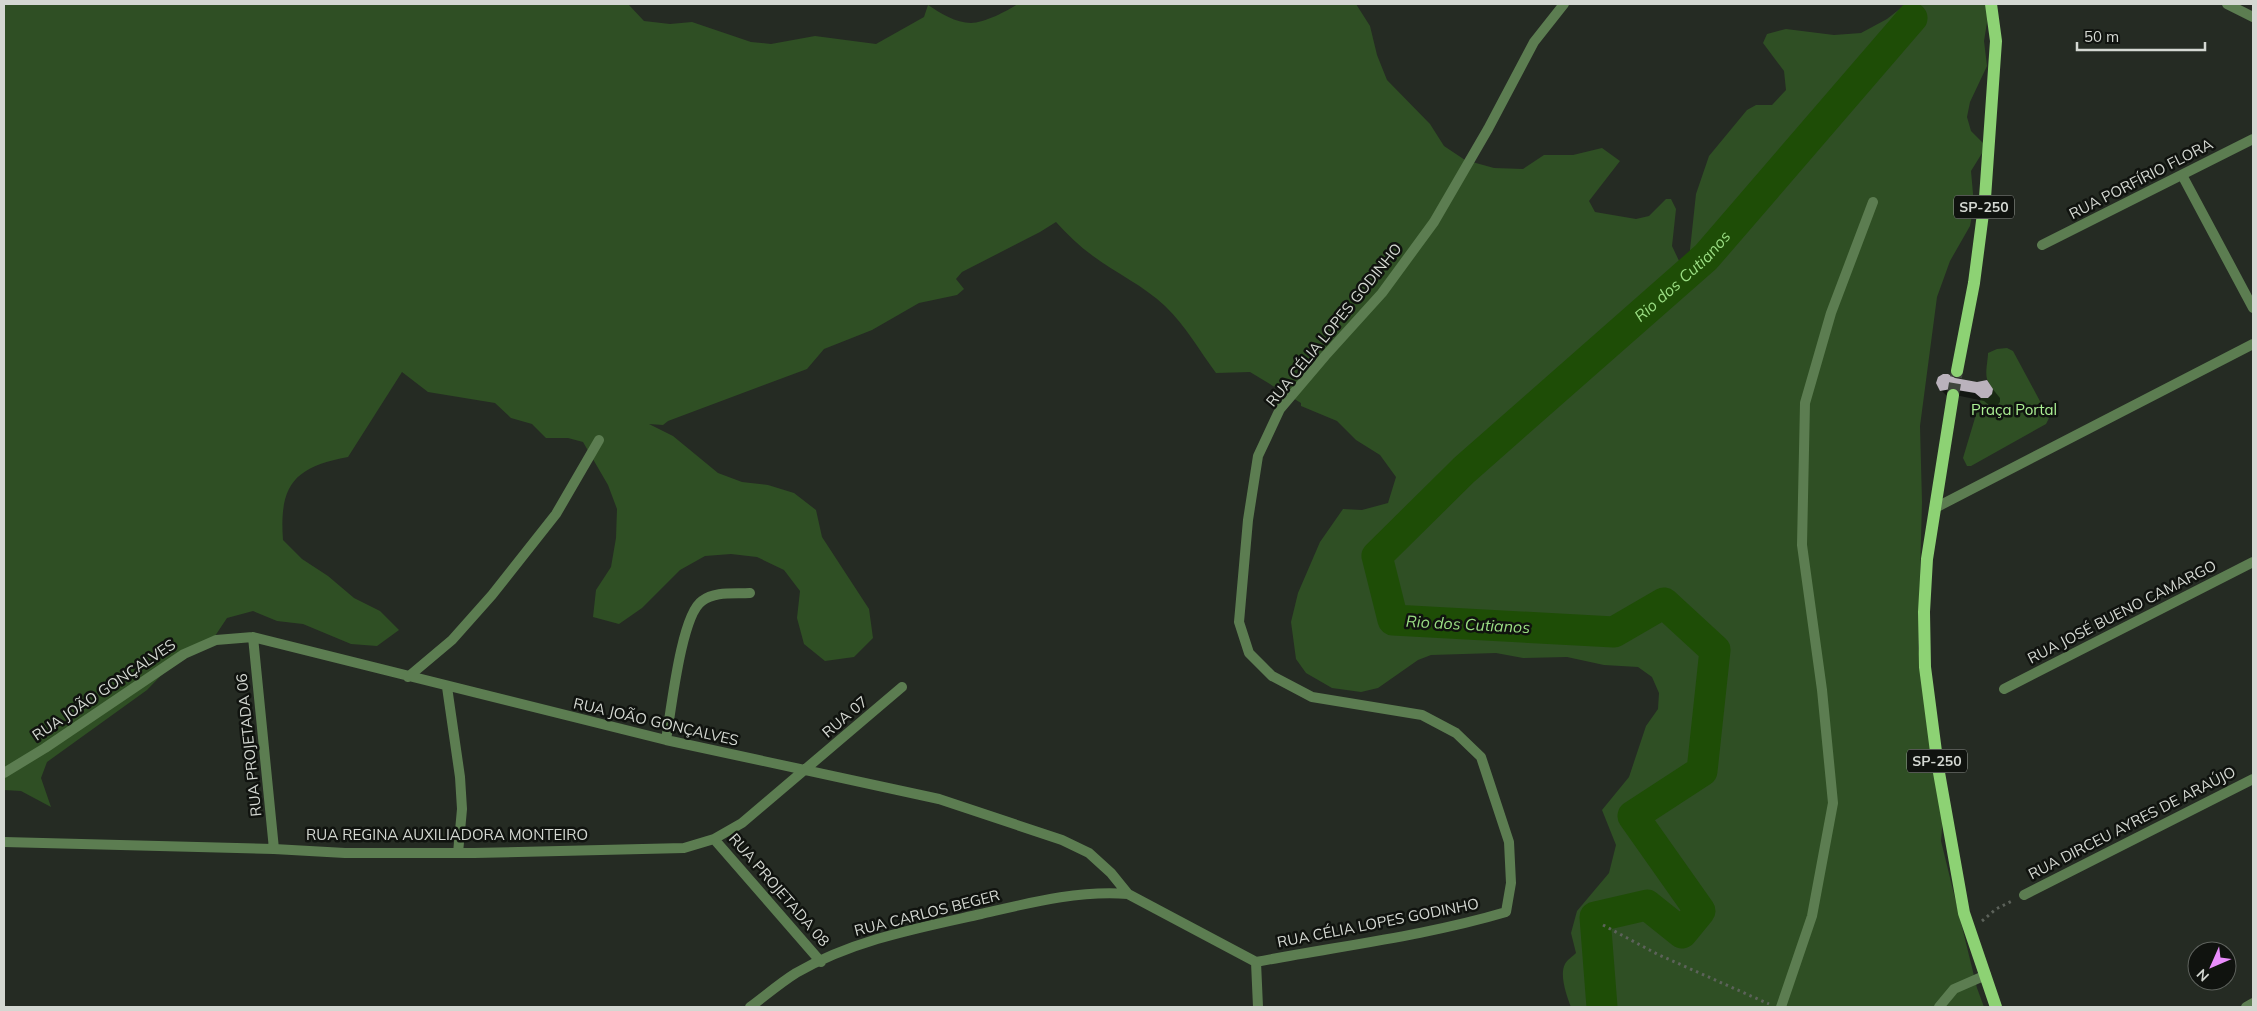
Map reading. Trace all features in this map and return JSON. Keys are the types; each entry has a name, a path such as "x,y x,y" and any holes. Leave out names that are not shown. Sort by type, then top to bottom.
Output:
{"main road":[{"name":"SP-250","path":"1956,371 1974,283 1985,198 1996,41 1991,4"},
{"name":"SP-250","path":"1953,395 1927,559 1924,612 1925,667 1949,833 1964,913 1996,1007"}],"street":[{"name":"RUA CÉLIA LOPES GODINHO","path":"1256,962 1459,926 1506,912 1511,883 1508,842 1481,757 1456,733 1422,715 1312,697 1272,676 1249,653 1239,622 1248,520 1258,456 1280,409 1382,293 1434,222 1488,128 1534,42 1564,4"},
{"path":"2227,4 2253,17"},
{"name":"RUA PORFÍRIO FLORA","path":"2042,245 2253,139"},
{"path":"2182,175 2253,308"},
{"path":"1781,1007 1812,916 1833,803 1822,690 1802,545 1805,403 1831,313 1872,202"},
{"path":"1934,508 2253,344"},
{"path":"408,677 452,640 492,595 556,514 599,440"},
{"name":"RUA JOSÉ BUENO CAMARGO","path":"2004,689 2253,562"},
{"path":"666,740 681,653 690,616 700,601 715,594 750,593"},
{"name":"RUA JOÃO GONÇALVES","path":"4,773 45,748 184,654 216,640 254,637 447,687 666,740 940,800 1062,840 1089,853 1111,873 1128,894 1256,962"},
{"name":"RUA PROJETADA 06","path":"254,637 274,849"},
{"name":"RUA 07","path":"806,770 902,686"},
{"path":"447,687 460,777 462,809 458,853"},
{"name":"RUA REGINA AUXILIADORA MONTEIRO","path":"4,842 274,849 345,853 458,853 684,848 714,839 742,823 806,770"},
{"name":"RUA DIRCEU AYRES DE ARAÚJO","path":"2024,895 2253,779"},
{"name":"RUA PROJETADA 08","path":"714,839 821,962"},
{"name":"RUA CARLOS BEGER","path":"750,1007 796,973 856,946 904,931 1027,904 1101,892 1128,894"},
{"path":"1256,962 1258,1007"},
{"path":"1939,1007 1954,989 1986,975"},
{"path":"2246,1007 2253,1003"}],"path":[{"path":"1971,932 1996,909 2024,895"},
{"path":"1603,925 1657,954 1776,1007"}],"green space":[{"path":"4,4 628,4 644,21 670,24 692,22 751,42 771,44 815,36 876,44 924,17 928,5 954,19 971,23 989,19 1018,4 1356,4 1370,26 1377,55 1387,80 1430,124 1444,146 1465,160 1494,168 1523,169 1544,155 1573,155 1602,148 1620,161 1589,201 1595,212 1636,219 1649,216 1666,199 1671,199 1676,209 1672,246 1680,263 1689,259 1696,194 1709,156 1747,110 1756,105 1772,105 1786,90 1784,71 1763,43 1767,34 1786,29 1834,35 1861,33 1887,19 1906,4 1990,4 1984,41 1987,66 1970,102 1967,117 1971,131 1983,143 1984,150 1971,171 1974,205 1970,226 1950,261 1937,297 1920,426 1922,502 1918,648 1945,792 1941,841 1977,988 1984,1007 1571,1007 1564,986 1563,969 1576,953 1571,933 1577,911 1609,873 1616,845 1602,810 1629,777 1646,726 1658,709 1659,693 1652,677 1638,667 1604,665 1567,657 1523,658 1496,653 1431,655 1418,660 1378,688 1361,692 1332,688 1306,673 1296,659 1291,622 1298,593 1320,542 1343,509 1362,510 1388,503 1396,477 1380,455 1356,440 1337,421 1301,406 1301,403 1250,372 1216,373 1186,330 1165,306 1148,292 1088,252 1073,240 1056,222 962,272 956,279 964,289 957,295 919,303 872,330 824,349 807,369 668,421 663,425 649,424 673,436 718,473 742,482 768,485 794,493 816,510 822,537 869,609 873,638 854,657 825,661 804,644 797,618 800,591 784,570 757,557 731,554 705,556 680,570 642,608 619,624 593,617 596,590 611,567 616,538 617,509 608,485 583,442 568,438 546,438 532,424 511,418 495,403 428,392 402,372 348,457 314,466 294,482 288,492 284,505 282,521 283,540 302,559 328,576 354,598 380,611 399,630 377,646 351,644 303,624 277,621 253,611 227,618 213,639 182,654 147,690 47,762 41,778 51,807 21,791 4,790"},
{"name":"Praça Portal","path":"2007,348 2013,351 2049,418 2046,424 1971,466 1967,466 1963,458 1981,398 1989,398 1992,392 1986,376 1988,353 1997,349"}],"building":[{"path":"1943,374 1977,382 1987,380 1993,389 1992,394 1988,398 1981,398 1975,393 1951,389 1940,391 1936,383 1938,377"}],"waterway":[{"name":"Rio dos Cutianos","path":"1602,1007 1595,917 1647,905 1682,933 1700,911 1633,816 1702,771 1715,650 1664,603 1614,632 1393,620 1377,556 1464,470 1706,257 1912,18"}],"tunnel":[{"path":"1953,395 1957,371"}]}
